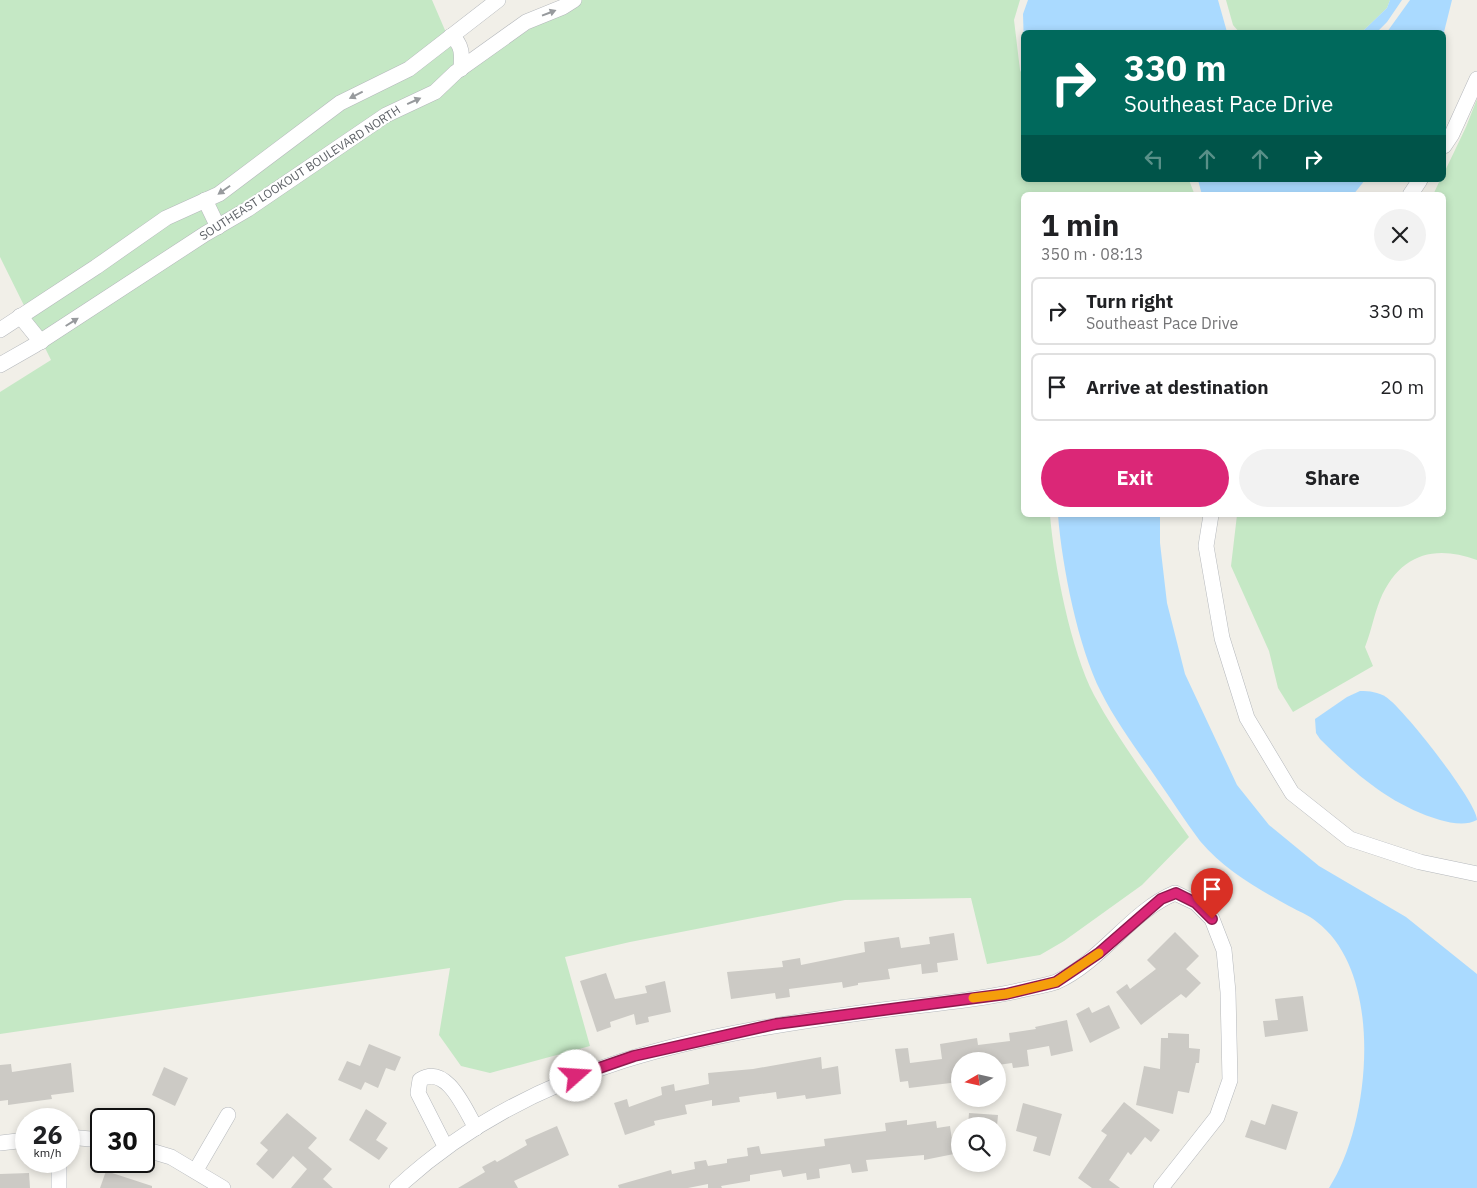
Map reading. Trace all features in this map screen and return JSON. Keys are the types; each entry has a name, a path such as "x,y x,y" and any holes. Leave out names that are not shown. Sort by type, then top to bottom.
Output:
{"street":[{"path":"0,330 166,218 219,194 340,103 409,69 498,0"},
{"name":"SOUTHEAST LOOKOUT BOULEVARD NORTH","path":"0,365 41,342 305,172 386,115 435,92 461,69 526,22 563,7 574,0"},
{"path":"451,36 457,40 462,52 461,69"},
{"path":"1446,143 1477,79"},
{"path":"205,200 218,227"},
{"path":"20,316 41,342"},
{"path":"1211,517 1206,546 1222,638 1247,718 1292,793 1350,839 1420,862 1477,874"},
{"path":"397,1188 445,1146 510,1107 576,1076 634,1056 776,1024 1006,994 1056,982 1099,953 1161,899 1176,893 1196,903 1212,919 1224,950 1228,992 1230,1080 1217,1117 1161,1188"},
{"path":"445,1146 418,1093 420,1080 434,1076 448,1082 476,1128"},
{"path":"196,1170 228,1116"},
{"path":"0,1143 15,1141"},
{"path":"155,1152 171,1157 196,1170 223,1188"},
{"path":"59,1173 60,1188"}],"green space":[{"path":"0,0 432,0 463,72 575,0 1020,0 1014,20 1021,72 1021,182 1190,182 1194,192 1021,192 1021,517 1050,517 1055,558 1065,607 1086,677 1094,695 1116,732 1189,837 1142,885 1064,941 1040,955 987,964 971,898 845,900 630,942 565,957 590,1046 490,1073 461,1066 439,1035 450,968 0,1034 0,392 51,360 0,257"},
{"path":"1226,0 1390,0 1387,8 1364,30 1237,30 1233,25"},
{"path":"1477,99 1477,560 1446,553 1419,557 1407,563 1388,585 1378,606 1365,647 1373,666 1293,712 1278,688 1269,651 1231,566 1237,517 1446,517 1446,192 1434,192 1439,182 1446,182 1446,169"}],"water":[{"path":"1028,0 1218,0 1226,30 1023,30 1023,14"},
{"path":"1390,0 1402,0 1379,30 1364,30 1387,8"},
{"path":"1410,0 1452,0 1444,30 1388,30"},
{"path":"1199,182 1363,182 1355,192 1201,192"},
{"path":"1058,517 1160,517 1160,543 1167,603 1185,674 1237,785 1269,825 1319,866 1406,917 1477,974 1477,1188 1329,1188 1343,1160 1354,1127 1362,1089 1364,1050 1362,1012 1353,976 1339,946 1317,922 1242,878 1209,851 1189,826 1120,725 1101,692 1085,653 1072,606"},
{"path":"1360,691 1374,692 1386,697 1407,718 1453,776 1474,810 1477,820 1463,823 1449,822 1422,814 1406,806 1375,787 1320,739 1316,733 1315,719 1347,697"}],"building":[{"path":"1175,932 1199,956 1186,969 1201,983 1186,998 1181,994 1141,1025 1116,992 1127,984 1130,989 1156,969 1147,960"},
{"path":"954,933 958,960 937,963 938,972 922,974 921,964 888,969 890,979 858,983 858,985 843,988 842,982 789,989 790,997 776,999 775,993 731,999 727,972 783,967 782,961 800,958 801,965 865,952 864,942 899,937 901,948 930,944 929,937"},
{"path":"606,973 615,999 647,993 645,986 665,981 671,1012 648,1017 649,1022 636,1025 634,1014 610,1022 611,1027 597,1032 580,981"},
{"path":"1303,996 1308,1031 1265,1037 1263,1021 1278,1020 1275,999"},
{"path":"1109,1005 1120,1028 1090,1043 1076,1014 1089,1007 1092,1013"},
{"path":"1067,1020 1073,1051 1051,1056 1049,1046 1027,1050 1029,1066 1013,1068 1012,1063 1006,1064 1006,1052 951,1052 951,1083 909,1088 908,1081 900,1082 895,1049 908,1048 910,1063 942,1059 940,1044 977,1038 978,1045 1010,1041 1009,1033 1036,1029 1035,1027"},
{"path":"1168,1033 1189,1034 1189,1048 1200,1049 1199,1063 1196,1063 1189,1093 1178,1091 1173,1114 1136,1105 1144,1066 1160,1069 1161,1038 1168,1038"},
{"path":"369,1044 401,1057 395,1071 386,1068 378,1088 365,1082 361,1090 338,1080 347,1061 360,1066"},
{"path":"821,1057 822,1069 838,1066 841,1094 806,1099 805,1095 777,1099 776,1092 739,1097 740,1102 712,1106 712,1100 685,1105 687,1114 654,1121 655,1125 625,1135 614,1103 627,1099 629,1107 662,1095 661,1087 674,1084 675,1091 709,1084 708,1073 753,1069"},
{"path":"71,1063 74,1092 51,1095 52,1099 8,1105 8,1100 0,1101 0,1065 11,1064 12,1072"},
{"path":"164,1067 188,1078 175,1106 152,1095"},
{"path":"1124,1102 1160,1130 1151,1142 1145,1137 1131,1155 1128,1152 1109,1180 1120,1188 1092,1188 1078,1178 1107,1135 1101,1131"},
{"path":"1023,1103 1062,1114 1050,1156 1033,1151 1037,1137 1016,1131"},
{"path":"1272,1104 1298,1112 1286,1150 1245,1137 1251,1120 1265,1125"},
{"path":"366,1109 387,1123 376,1140 388,1148 379,1160 349,1140"},
{"path":"287,1113 317,1138 308,1148 332,1169 323,1179 333,1188 291,1188 307,1169 293,1156 273,1179 256,1164 268,1150 260,1143"},
{"path":"969,1113 998,1115 998,1117 969,1117"},
{"path":"907,1120 907,1125 936,1121 937,1128 950,1126 951,1155 924,1160 924,1155 866,1160 868,1171 852,1173 850,1164 819,1169 820,1178 807,1180 806,1173 783,1177 781,1170 750,1175 750,1181 721,1186 722,1188 708,1188 708,1184 688,1188 619,1188 618,1185 671,1170 672,1174 695,1169 694,1162 706,1160 708,1166 727,1163 727,1159 748,1156 747,1148 759,1146 761,1154 825,1146 824,1139 886,1131 885,1123"},
{"path":"557,1126 569,1155 514,1181 518,1188 458,1188 485,1172 482,1167 495,1160 497,1162 527,1145 525,1140"},
{"path":"29,1173 30,1188 0,1188 0,1174"},
{"path":"105,1173 112,1173 152,1186 152,1188 100,1188"}],"slow traffic":[{"path":"973,998 1006,994 1056,982 1099,953"}],"route":[{"path":"576,1076 634,1056 776,1024 1006,994 1056,982 1099,953 1161,899 1176,893 1196,903 1212,919"}]}
